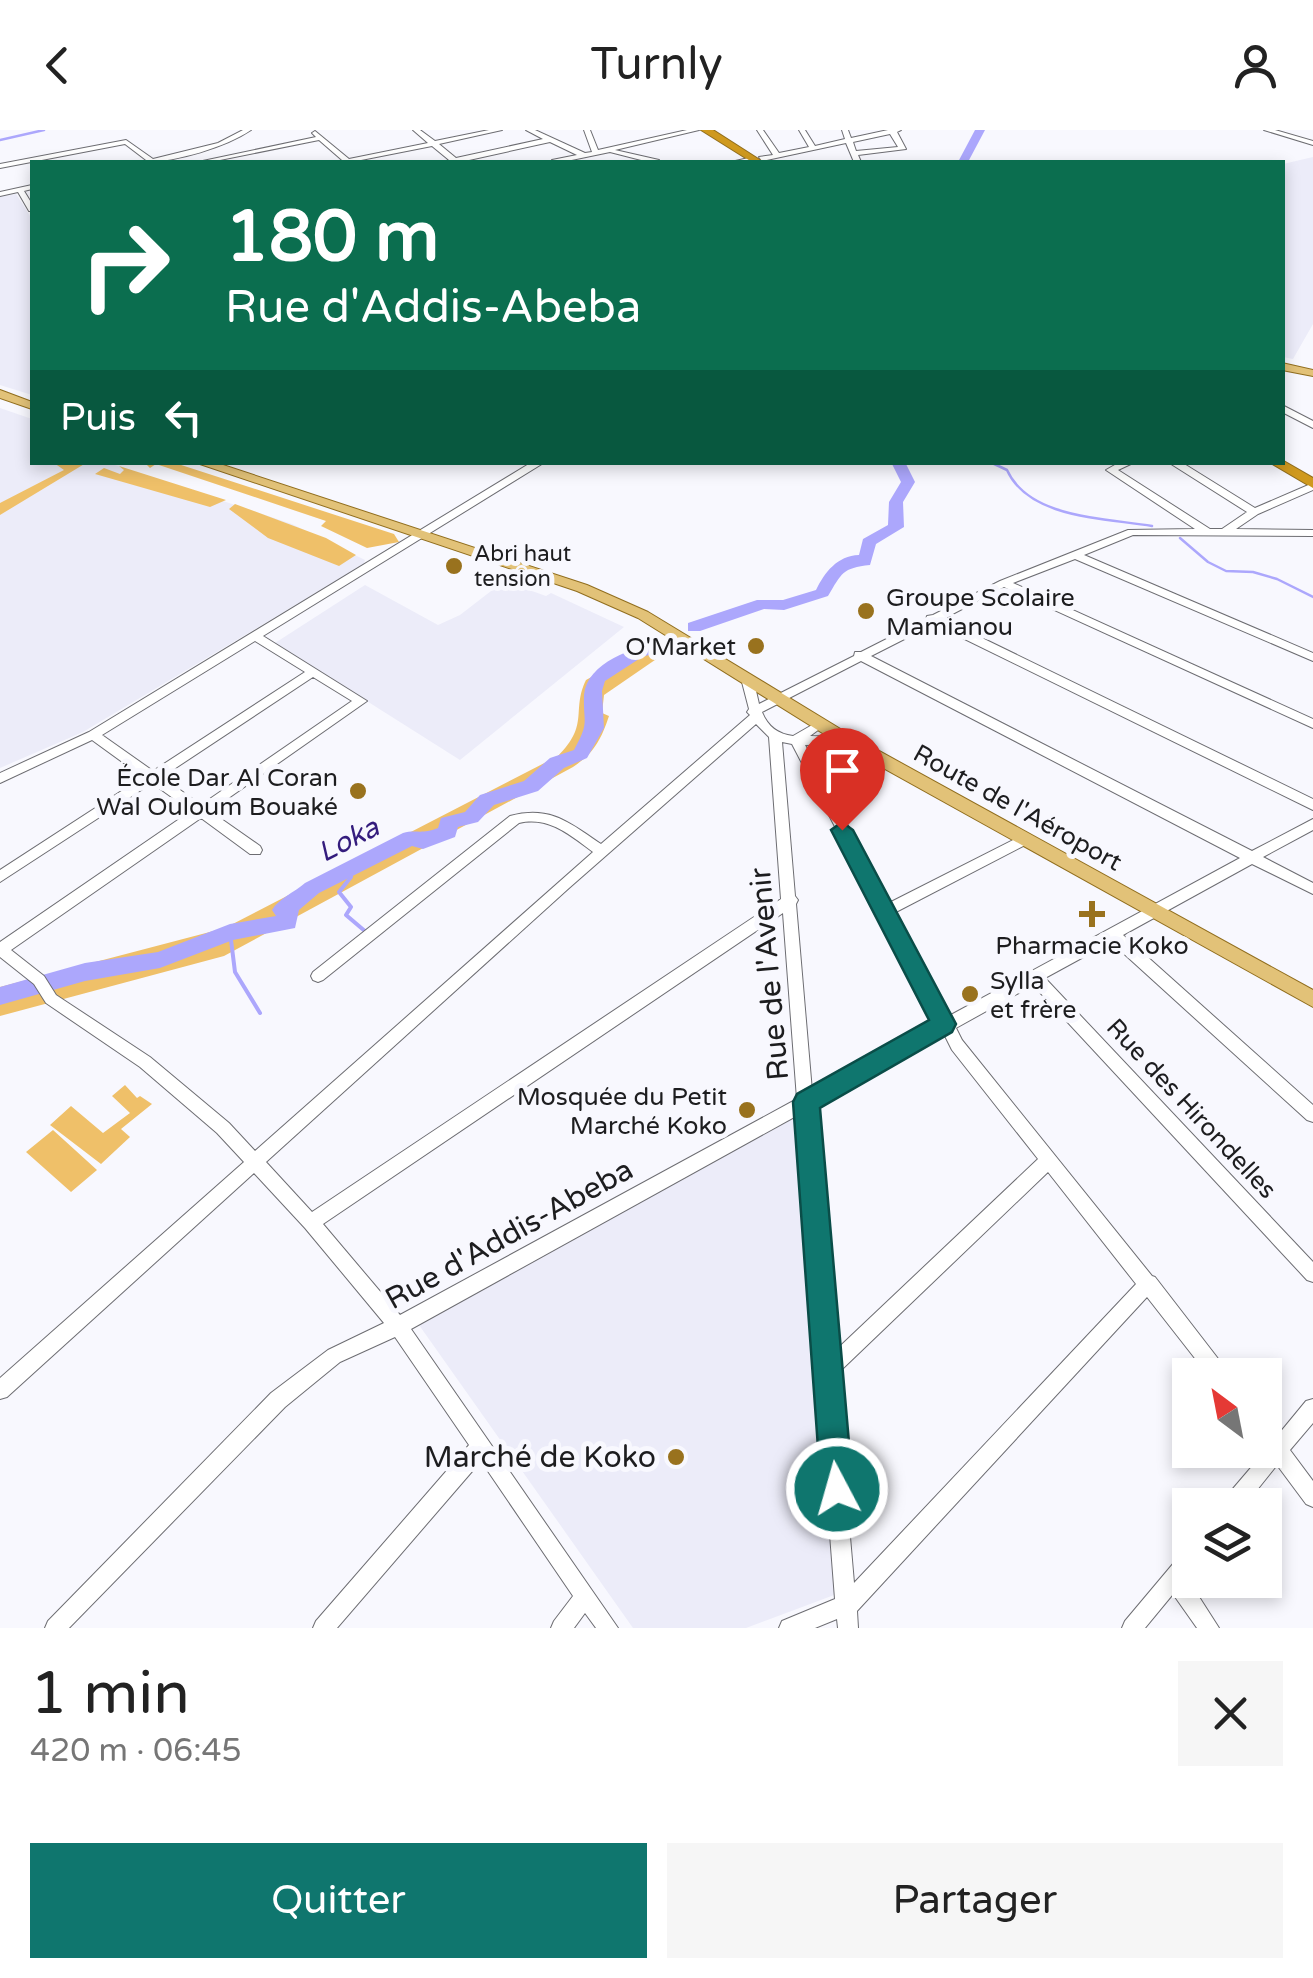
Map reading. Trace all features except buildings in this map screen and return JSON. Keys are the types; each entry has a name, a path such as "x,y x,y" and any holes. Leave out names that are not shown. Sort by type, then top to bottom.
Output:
{"highway":[{"path":"706,130 764,160"},
{"path":"716,130 764,160"},
{"path":"1285,458 1313,474"},
{"path":"1281,465 1313,485"}],"main road":[{"path":"1285,371 1313,373"},
{"path":"0,394 30,405"},
{"name":"Route de l'Aéroport","path":"209,465 582,588 643,614 819,725 1313,999"}],"street":[{"path":"159,160 220,145 248,130"},
{"path":"312,130 344,160"},
{"path":"416,130 452,160"},
{"path":"356,160 499,130"},
{"path":"530,130 580,159 696,130"},
{"path":"586,130 596,153"},
{"path":"649,130 654,140"},
{"path":"760,130 764,160 894,130 902,149 854,152"},
{"path":"802,130 814,149"},
{"path":"845,130 856,160"},
{"path":"1267,130 1313,143"},
{"path":"212,160 320,138"},
{"path":"463,160 550,140"},
{"path":"34,160 126,142 148,160"},
{"path":"607,151 647,160"},
{"path":"0,166 30,161"},
{"path":"14,164 30,185"},
{"path":"0,194 30,188"},
{"path":"20,190 30,206"},
{"path":"1285,410 1313,425"},
{"path":"0,778 93,735 535,465"},
{"path":"1123,465 1112,470 1208,533"},
{"path":"1178,465 1254,512"},
{"path":"1224,533 1254,512 1313,485"},
{"path":"0,1390 256,1165 600,850 775,699 1004,583 1132,532 1313,533"},
{"path":"1075,555 1313,657"},
{"path":"1004,583 1313,724"},
{"path":"931,618 1313,806"},
{"path":"256,637 360,701 0,949 40,980 51,1000 145,1062 223,1128 311,1222 398,1326 608,1628"},
{"path":"860,655 1313,888"},
{"path":"0,877 314,672"},
{"path":"748,682 760,726 796,740 846,740"},
{"path":"796,740 819,725"},
{"path":"93,735 256,850"},
{"name":"Rue de l'Avenir","path":"776,735 848,1628"},
{"path":"796,740 944,1024 1048,1161 1207,1358"},
{"path":"318,976 516,819 530,814 546,815 600,850"},
{"name":"Rue d'Addis-Abeba","path":"55,1628 278,1400 334,1356 398,1326 1313,824"},
{"path":"886,911 1024,840"},
{"path":"311,1222 790,900"},
{"path":"1112,934 1313,1115"},
{"name":"Rue des Hirondelles","path":"1034,976 1313,1274"},
{"path":"825,1373 1048,1161"},
{"path":"790,1628 849,1604 1150,1284"},
{"path":"1282,1432 1313,1408"},
{"path":"323,1628 481,1446"},
{"path":"1282,1455 1313,1496"},
{"path":"1132,1628 1172,1582"},
{"path":"562,1628 586,1596"},
{"path":"1188,1598 1209,1628"}],"shaded area":[{"path":"1313,157 1313,324 1293,359 1285,357 1285,164"},
{"path":"16,194 30,216 30,394 0,385 0,197"},
{"path":"0,408 30,418 30,465 115,465 292,524 365,560 83,732 0,768"},
{"path":"57,465 83,465 0,515 0,503 64,470"},
{"path":"159,465 181,465 394,534 399,542 367,548 321,526 326,521"},
{"path":"119,466 226,500 210,507 95,474 104,468 120,474 124,470"},
{"path":"235,504 326,538 356,555 339,566 268,538 229,509"},
{"path":"504,581 546,596 551,593 624,627 460,760 275,643 365,585 438,625 460,615"},
{"path":"654,643 668,651 604,695 602,713 609,716 603,732 592,751 573,767 224,956 0,1016 0,987 225,928 558,756 574,735 586,680"},
{"path":"125,1085 137,1098 152,1104 121,1129 130,1137 101,1164 50,1125 71,1106 103,1133 130,1113 112,1096"},
{"name":"Marché de Koko","path":"803,1113 853,1588 746,1628 633,1628 419,1325"},
{"path":"53,1130 97,1170 71,1192 26,1152"}],"waterway":[{"path":"0,140 44,130"},
{"name":"Loka","path":"964,160 980,130"},
{"name":"Loka","path":"694,627 763,604 784,605 822,593 833,572 855,559 864,562 868,542 896,527 896,502 908,482 900,465"},
{"path":"996,465 1007,470 1032,498 1050,507 1092,518 1152,526"},
{"path":"1180,538 1208,562 1226,571 1253,572 1277,579 1313,597"},
{"name":"Loka","path":"0,996 85,972 160,960 230,932 288,922 290,913 282,910 312,888 410,838 423,842 448,832 448,823 471,817 487,800 531,786 557,763 581,754 595,728 593,691 598,678 636,653 660,646"},
{"path":"346,873 351,877 339,892 351,907 346,915 366,932"},
{"path":"230,932 235,972 260,1013"}],"place":[{"name":"Abri haut tension","path":"454,566"},
{"name":"Groupe Scolaire Mamianou","path":"866,611"},
{"name":"O'Market","path":"756,646"},
{"name":"École Dar Al Coran Wal Ouloum Bouaké","path":"358,791"},
{"name":"Pharmacie Koko","path":"1092,914"},
{"name":"Sylla et frère","path":"970,994"},
{"name":"Mosquée du Petit Marché Koko","path":"747,1110"},
{"name":"Marché de Koko","path":"676,1457"}],"route":[{"path":"837,1489 806,1102 944,1024 842,830"}]}
